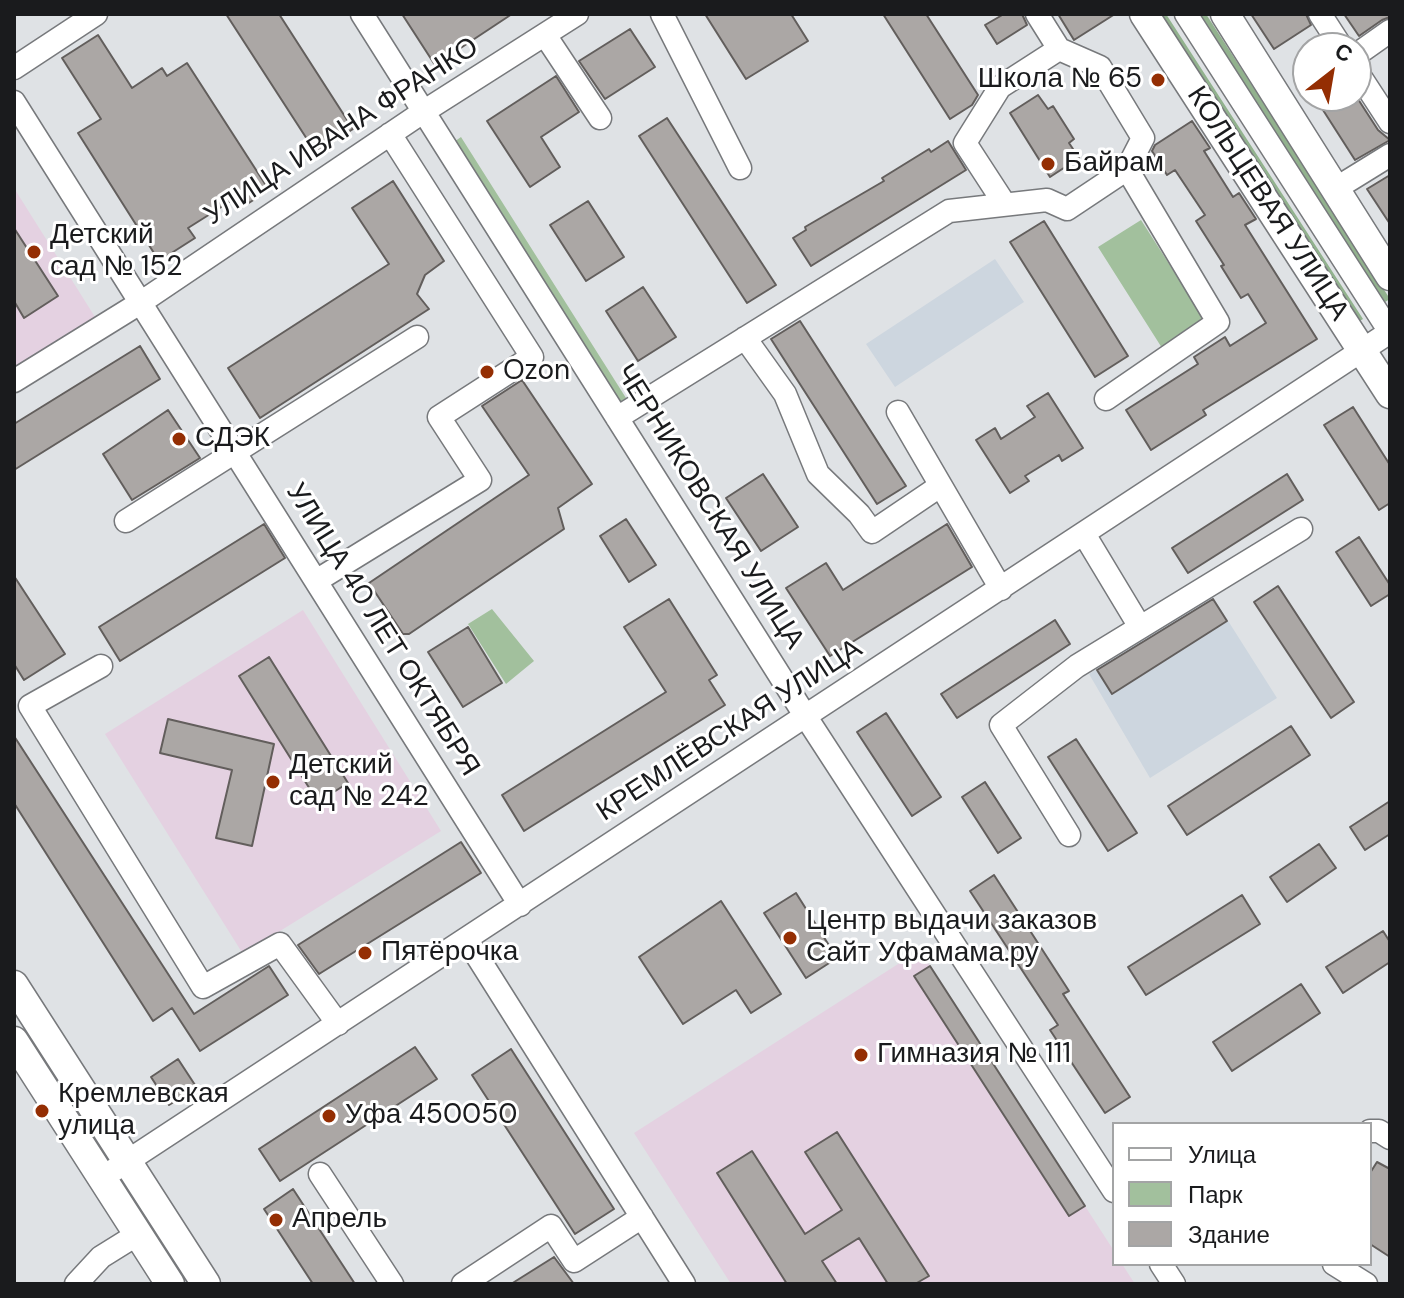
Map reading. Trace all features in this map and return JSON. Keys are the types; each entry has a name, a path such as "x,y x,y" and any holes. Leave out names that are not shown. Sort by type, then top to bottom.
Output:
{"main road":[{"name":"КОЛЬЦЕВАЯ УЛИЦА","path":"1144,14 1390,394"},
{"path":"1225,14 1390,276"},
{"path":"14,985 206,1284"},
{"path":"14,1041 170,1284"}],"street":[{"path":"14,68 96,14"},
{"name":"ЧЕРНИКОВСКАЯ УЛИЦА","path":"362,14 806,717 1112,1188"},
{"name":"УЛИЦА ИВАНА ФРАНКО","path":"14,381 140,303 423,112 577,14"},
{"path":"662,14 740,168"},
{"path":"617,418 949,211 1047,200 1067,209 1127,169 1143,138 1100,67 1059,49 1037,14"},
{"path":"1186,14 1390,332"},
{"path":"1320,14 1332,32"},
{"path":"1372,44 1390,31"},
{"path":"545,35 600,118"},
{"path":"1004,203 965,143 1000,87 1059,49"},
{"path":"1372,94 1390,122"},
{"name":"УЛИЦА 40 ЛЕТ ОКТЯБРЯ","path":"14,102 520,905"},
{"path":"316,581 480,480 439,417 532,357 390,134"},
{"path":"1335,189 1390,155"},
{"path":"1106,399 1218,322 1127,169"},
{"name":"КРЕМЛЁВСКАЯ УЛИЦА","path":"102,1178 1390,332"},
{"path":"126,521 417,337"},
{"path":"745,338 785,394 818,474 859,514 872,532 940,486"},
{"path":"898,412 1001,589"},
{"path":"1069,835 1001,725 1077,666 1301,529"},
{"path":"1084,534 1140,627"},
{"path":"101,666 30,706 203,987 280,944 338,1024"},
{"path":"467,940 684,1284"},
{"path":"1372,1131 1379,1131 1390,1138"},
{"path":"320,1174 392,1284"},
{"path":"463,1284 551,1226 574,1261 642,1217"},
{"path":"76,1284 101,1257 138,1234"},
{"path":"1162,1266 1174,1284"},
{"path":"1337,1266 1366,1284"}],"shaded area":[{"name":"Детский сад № 152","path":"14,188 95,317 14,367"},
{"path":"995,259 1024,302 895,387 866,344"},
{"path":"1211,594 1277,698 1150,778 1089,674"},
{"name":"Детский сад № 242","path":"303,610 441,831 243,954 105,734"},
{"name":"Гимназия № 111","path":"920,950 930,966 914,976 1068,1216 1085,1206 1112,1248 1112,1266 1123,1266 1135,1284 731,1284 634,1133"}],"green space":[{"path":"1152,14 1166,14 1363,319 1353,325"},
{"path":"1193,14 1206,14 1390,299 1380,305"},
{"path":"461,137 626,398 616,405 451,144"},
{"path":"1141,220 1205,320 1162,348 1098,247"},
{"path":"492,609 534,661 506,684 468,624"}],"building":[{"path":"226,14 279,14 353,129 316,153"},
{"path":"402,14 512,14 435,65"},
{"path":"705,14 791,14 808,41 746,79"},
{"path":"883,14 926,14 978,95 972,105 950,119"},
{"path":"1004,14 1022,14 1027,25 997,44 985,25"},
{"path":"1058,14 1115,14 1074,40"},
{"path":"1251,14 1306,14 1311,25 1300,32 1292,32 1292,37 1274,49"},
{"path":"1344,14 1390,14 1390,17 1365,32 1356,32"},
{"path":"630,29 655,67 605,99 579,61"},
{"path":"98,35 132,88 162,68 167,76 187,63 269,190 241,208 234,199 188,228 195,238 159,261 78,133 101,119 62,58"},
{"path":"556,76 579,112 541,137 560,167 530,187 487,121"},
{"path":"1038,95 1048,109 1053,106 1074,139 1069,143 1079,158 1050,177 1010,113"},
{"path":"1324,112 1366,112 1378,130 1390,140 1355,160"},
{"path":"667,118 776,285 747,303 639,136"},
{"path":"1192,121 1210,148 1204,151 1233,197 1239,193 1256,219 1245,225 1317,339 1203,410 1206,415 1151,450 1126,410 1198,364 1194,357 1225,337 1230,346 1266,323 1248,294 1241,298 1221,266 1224,265 1196,221 1205,215 1175,170 1167,175 1152,151 1155,145"},
{"path":"948,141 966,170 811,266 793,238 806,230 805,227 884,181 882,178 929,149 931,152"},
{"path":"1390,175 1390,224 1367,189"},
{"path":"393,181 444,261 425,275 417,294 429,309 260,418 228,368 389,264 352,208"},
{"path":"588,201 624,257 586,281 550,225"},
{"path":"1044,221 1128,356 1095,377 1010,242"},
{"path":"14,228 58,296 24,318 14,301"},
{"path":"643,287 676,337 638,361 606,311"},
{"path":"800,321 906,486 877,504 771,339"},
{"path":"140,346 160,379 14,470 14,424"},
{"path":"522,380 592,484 558,508 564,529 409,634 403,634 369,583 529,475 482,406"},
{"path":"1048,393 1083,448 1062,461 1059,455 1025,476 1029,481 1010,493 976,440 995,428 1001,439 1035,417 1027,406"},
{"path":"1353,407 1390,465 1390,503 1379,510 1324,425"},
{"path":"168,410 200,458 132,500 103,454"},
{"path":"763,474 798,527 761,551 726,498"},
{"path":"1287,474 1303,500 1188,573 1172,548"},
{"path":"626,519 656,565 629,582 600,536"},
{"path":"264,524 285,558 120,661 99,627"},
{"path":"947,524 972,567 830,656 786,588 826,563 843,590"},
{"path":"1359,537 1390,585 1390,594 1371,606 1336,552"},
{"path":"14,576 65,654 24,680 14,664"},
{"path":"1278,586 1354,702 1331,718 1254,602"},
{"path":"669,599 717,675 709,680 725,705 524,831 502,795 666,692 624,627"},
{"path":"1213,599 1227,621 1112,694 1097,670"},
{"path":"1055,620 1070,644 957,718 941,694"},
{"path":"468,627 502,683 463,707 428,652"},
{"path":"269,657 348,783 318,802 239,676"},
{"path":"886,713 941,797 912,816 857,732"},
{"path":"168,719 274,744 252,846 216,838 232,770 160,753"},
{"path":"1291,726 1310,755 1187,835 1168,806"},
{"path":"14,736 194,1014 269,966 288,995 200,1051 172,1008 153,1021 14,803"},
{"path":"1076,739 1137,833 1108,851 1048,757"},
{"path":"985,782 1021,838 998,853 962,797"},
{"path":"1390,801 1390,834 1365,850 1350,827"},
{"path":"461,842 481,873 319,974 298,945"},
{"path":"1319,844 1336,868 1287,902 1270,877"},
{"path":"994,875 1069,991 1063,994 1130,1097 1105,1113 1050,1030 1058,1025 970,891"},
{"path":"796,893 837,958 806,978 764,913"},
{"path":"1242,895 1260,924 1146,995 1128,967"},
{"path":"721,901 781,994 751,1013 736,990 683,1024 639,957"},
{"path":"1383,931 1390,942 1390,962 1343,993 1326,967"},
{"path":"930,966 1085,1206 1069,1216 914,976"},
{"path":"1301,984 1320,1013 1232,1071 1213,1042"},
{"path":"415,1047 437,1079 280,1181 259,1149"},
{"path":"511,1049 614,1209 575,1234 472,1075"},
{"path":"178,1059 197,1088 169,1105 151,1077"},
{"path":"837,1132 929,1276 915,1284 888,1284 859,1238 822,1261 837,1284 787,1284 717,1173 752,1151 805,1234 842,1210 805,1152"},
{"path":"1377,1162 1390,1169 1390,1257 1372,1245 1372,1170"},
{"path":"293,1189 355,1284 313,1284 264,1209"},
{"path":"554,1257 574,1284 511,1284"}],"place":[{"name":"Школа № 65","path":"1158,80"},
{"name":"Байрам","path":"1048,164"},
{"name":"Детский сад № 152","path":"34,252"},
{"name":"Ozon","path":"487,372"},
{"name":"СДЭК","path":"179,439"},
{"name":"Детский сад № 242","path":"273,782"},
{"name":"Центр выдачи заказов Сайт Уфамама.ру","path":"790,938"},
{"name":"Пятёрочка","path":"365,953"},
{"name":"Гимназия № 111","path":"861,1055"},
{"name":"Кремлевская улица","path":"42,1111"},
{"name":"Уфа 450050","path":"329,1116"},
{"name":"Апрель","path":"276,1220"}]}
